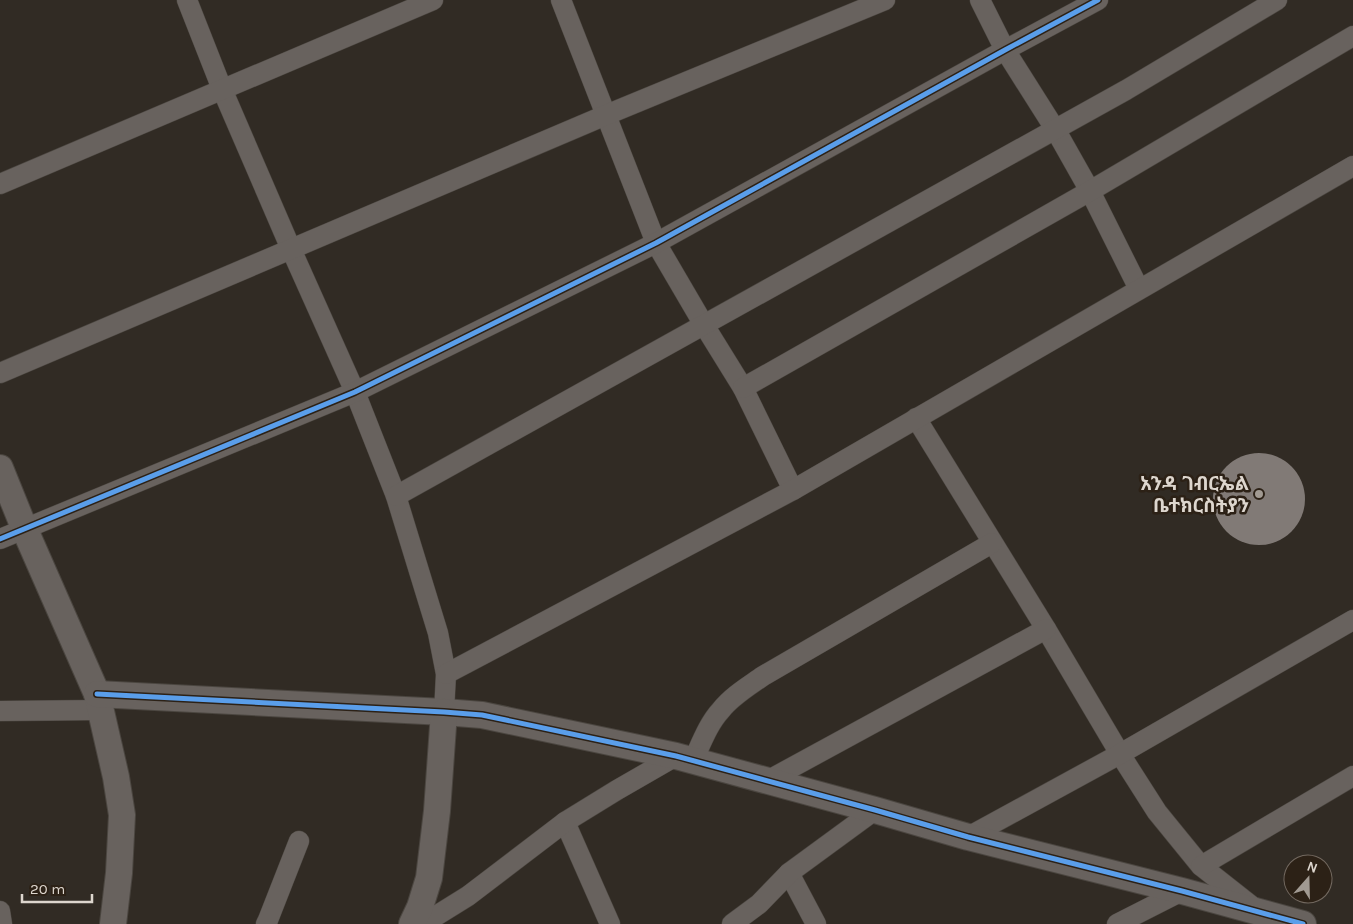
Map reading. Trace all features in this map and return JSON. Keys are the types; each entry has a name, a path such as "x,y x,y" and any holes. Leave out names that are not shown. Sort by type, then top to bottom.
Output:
{"street":[{"path":"187,0 222,89 290,250 354,392 396,496 438,633 446,674 437,811 429,878 420,907 412,924"},
{"path":"0,184 433,0"},
{"path":"561,0 656,243 743,388 793,490"},
{"path":"0,373 606,115 886,0"},
{"path":"980,0 1006,50 1055,129 1090,191 1139,289"},
{"path":"0,539 354,392 656,243 1098,0"},
{"path":"396,496 1126,90 1277,0"},
{"path":"743,388 1090,191 1353,36"},
{"path":"446,674 793,490 1353,166"},
{"path":"916,418 1157,812 1201,866 1258,912"},
{"path":"0,468 24,530 99,702 116,777 122,815 119,874 113,924"},
{"path":"423,924 468,896 566,822 617,790 684,758 721,710 763,676 992,543"},
{"path":"968,837 1120,754 1353,620"},
{"path":"767,781 1046,629"},
{"path":"0,711 99,702 444,712 482,715 684,758 968,837 1182,891 1303,924"},
{"path":"1201,866 1353,776"},
{"path":"732,924 759,904 789,873 875,810"},
{"path":"566,822 610,924"},
{"path":"266,924 298,841"},
{"path":"789,873 816,924"},
{"path":"1118,924 1182,891"}],"building":[{"name":"አንዳ ገብርኤል ቤተክርስትያን","path":"1259,453 1268,454 1285,461 1297,473 1304,490 1304,508 1297,525 1285,537 1268,544 1259,545 1250,544 1233,537 1221,525 1214,508 1213,499 1214,490 1221,473 1233,461 1250,454"}],"cycle path":[{"path":"0,539 355,392 656,243 1098,0"},
{"path":"97,694 482,715 676,756 968,837 1182,891 1303,924"}],"place":[{"name":"አንዳ ገብርኤል ቤተክርስትያን","path":"1259,494"}]}
